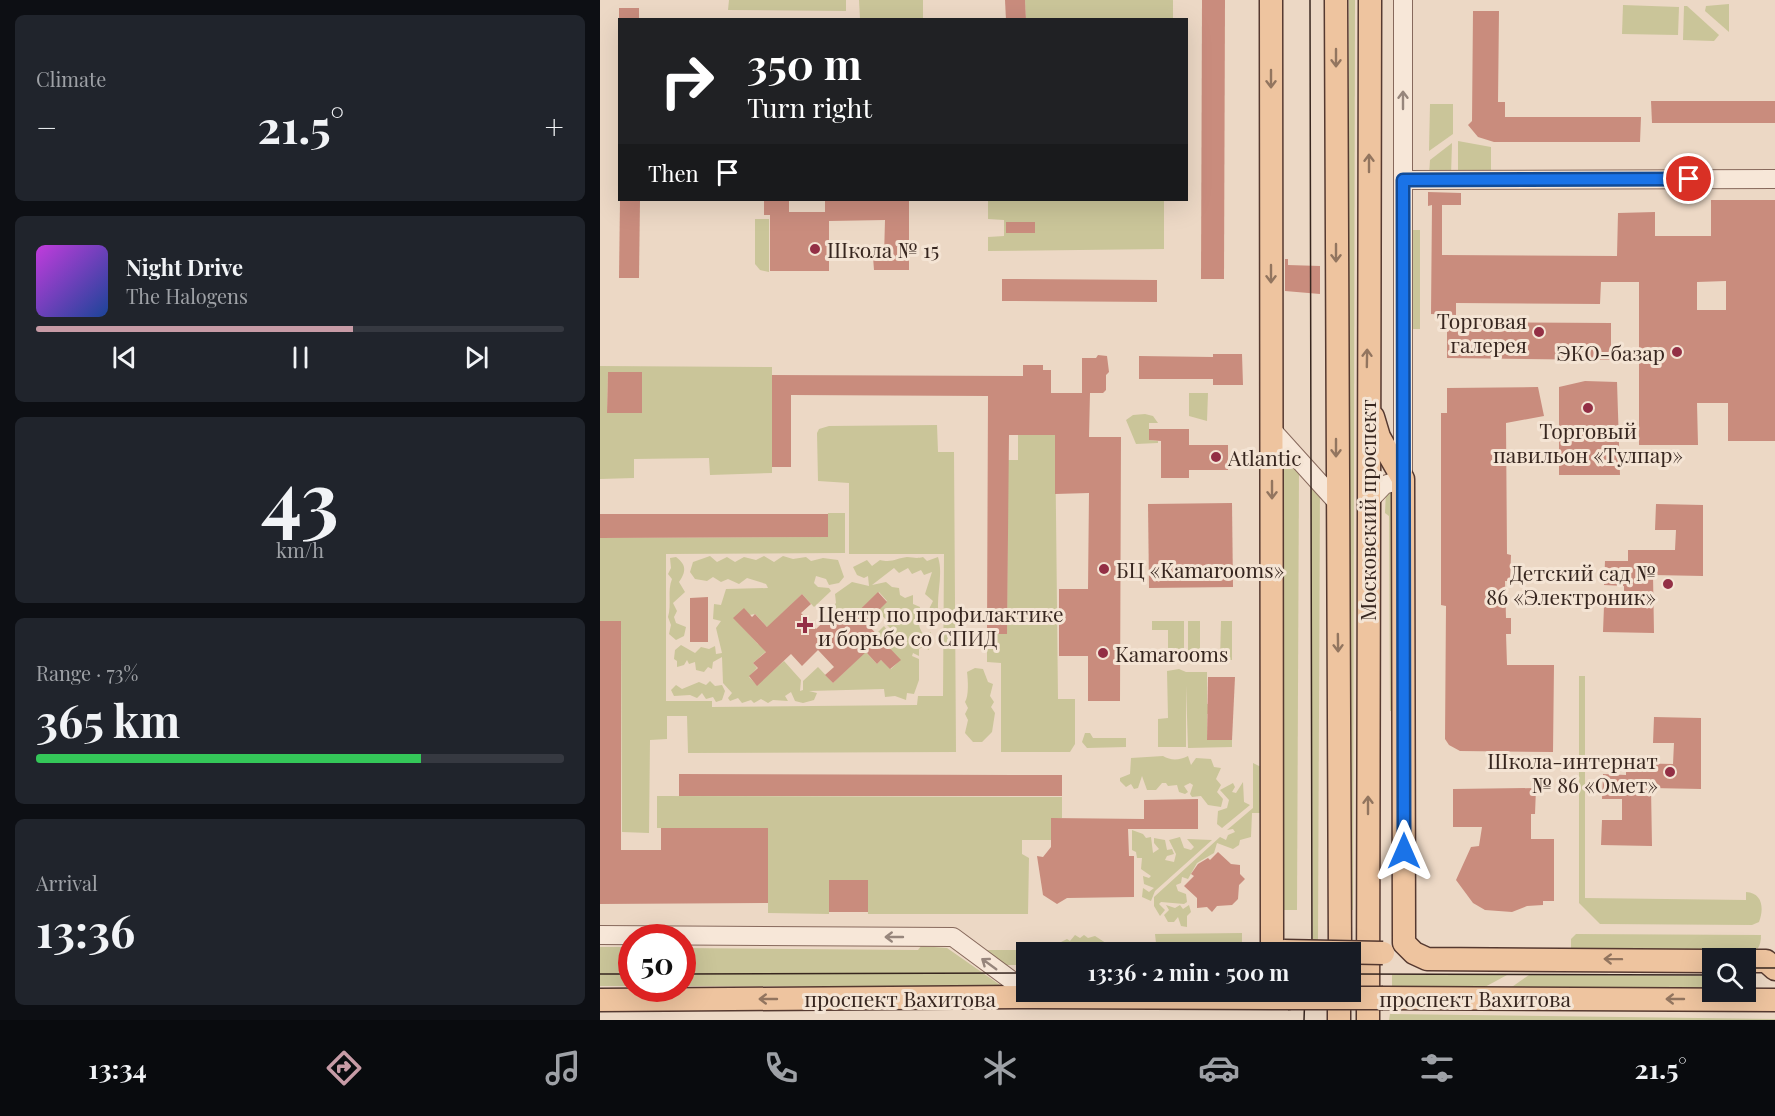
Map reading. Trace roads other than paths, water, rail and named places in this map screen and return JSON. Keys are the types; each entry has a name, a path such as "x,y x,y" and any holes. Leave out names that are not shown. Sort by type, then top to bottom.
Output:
{"main road":[{"path":"1271,0 1276,942"},
{"name":"Московский проспект","path":"1336,0 1336,501 1340,942"},
{"name":"Московский проспект","path":"1368,1020 1367,389 1370,0"},
{"path":"1367,389 1378,437 1403,479 1404,943 1414,953 1427,959 1702,960"},
{"path":"1361,953 1383,953 1396,950 1404,943"},
{"path":"1756,961 1766,961 1775,969"},
{"name":"проспект Вахитова","path":"600,1000 1016,993"},
{"name":"проспект Вахитова","path":"1361,998 1775,1000"},
{"path":"1339,1002 1339,1020"}],"street":[{"path":"1367,503 1384,485 1403,479 1403,0"},
{"path":"1403,180 1775,179"},
{"path":"1272,430 1336,501"},
{"path":"600,935 952,938 1016,984"}],"tram line":[{"path":"1310,0 1312,942"},
{"path":"1756,968 1775,968"},
{"path":"696,974 1016,973"},
{"path":"600,974 618,974"},
{"path":"1361,974 1702,975"},
{"path":"1304,1020 1305,1002"}],"place":[{"name":"Школа № 15","path":"815,249"},
{"name":"Торговая галерея","path":"1539,332"},
{"name":"ЭКО-базар","path":"1677,352"},
{"name":"Торговый павильон «Тулпар»","path":"1588,408"},
{"name":"Atlantic","path":"1216,457"},
{"name":"БЦ «Kamarooms»","path":"1104,569"},
{"name":"Детский сад № 86 «Электроник»","path":"1668,584"},
{"name":"Центр по профилактике и борьбе со СПИД","path":"805,625"},
{"name":"Kamarooms","path":"1103,653"},
{"name":"Школа-интернат № 86 «Омет»","path":"1670,772"}]}
